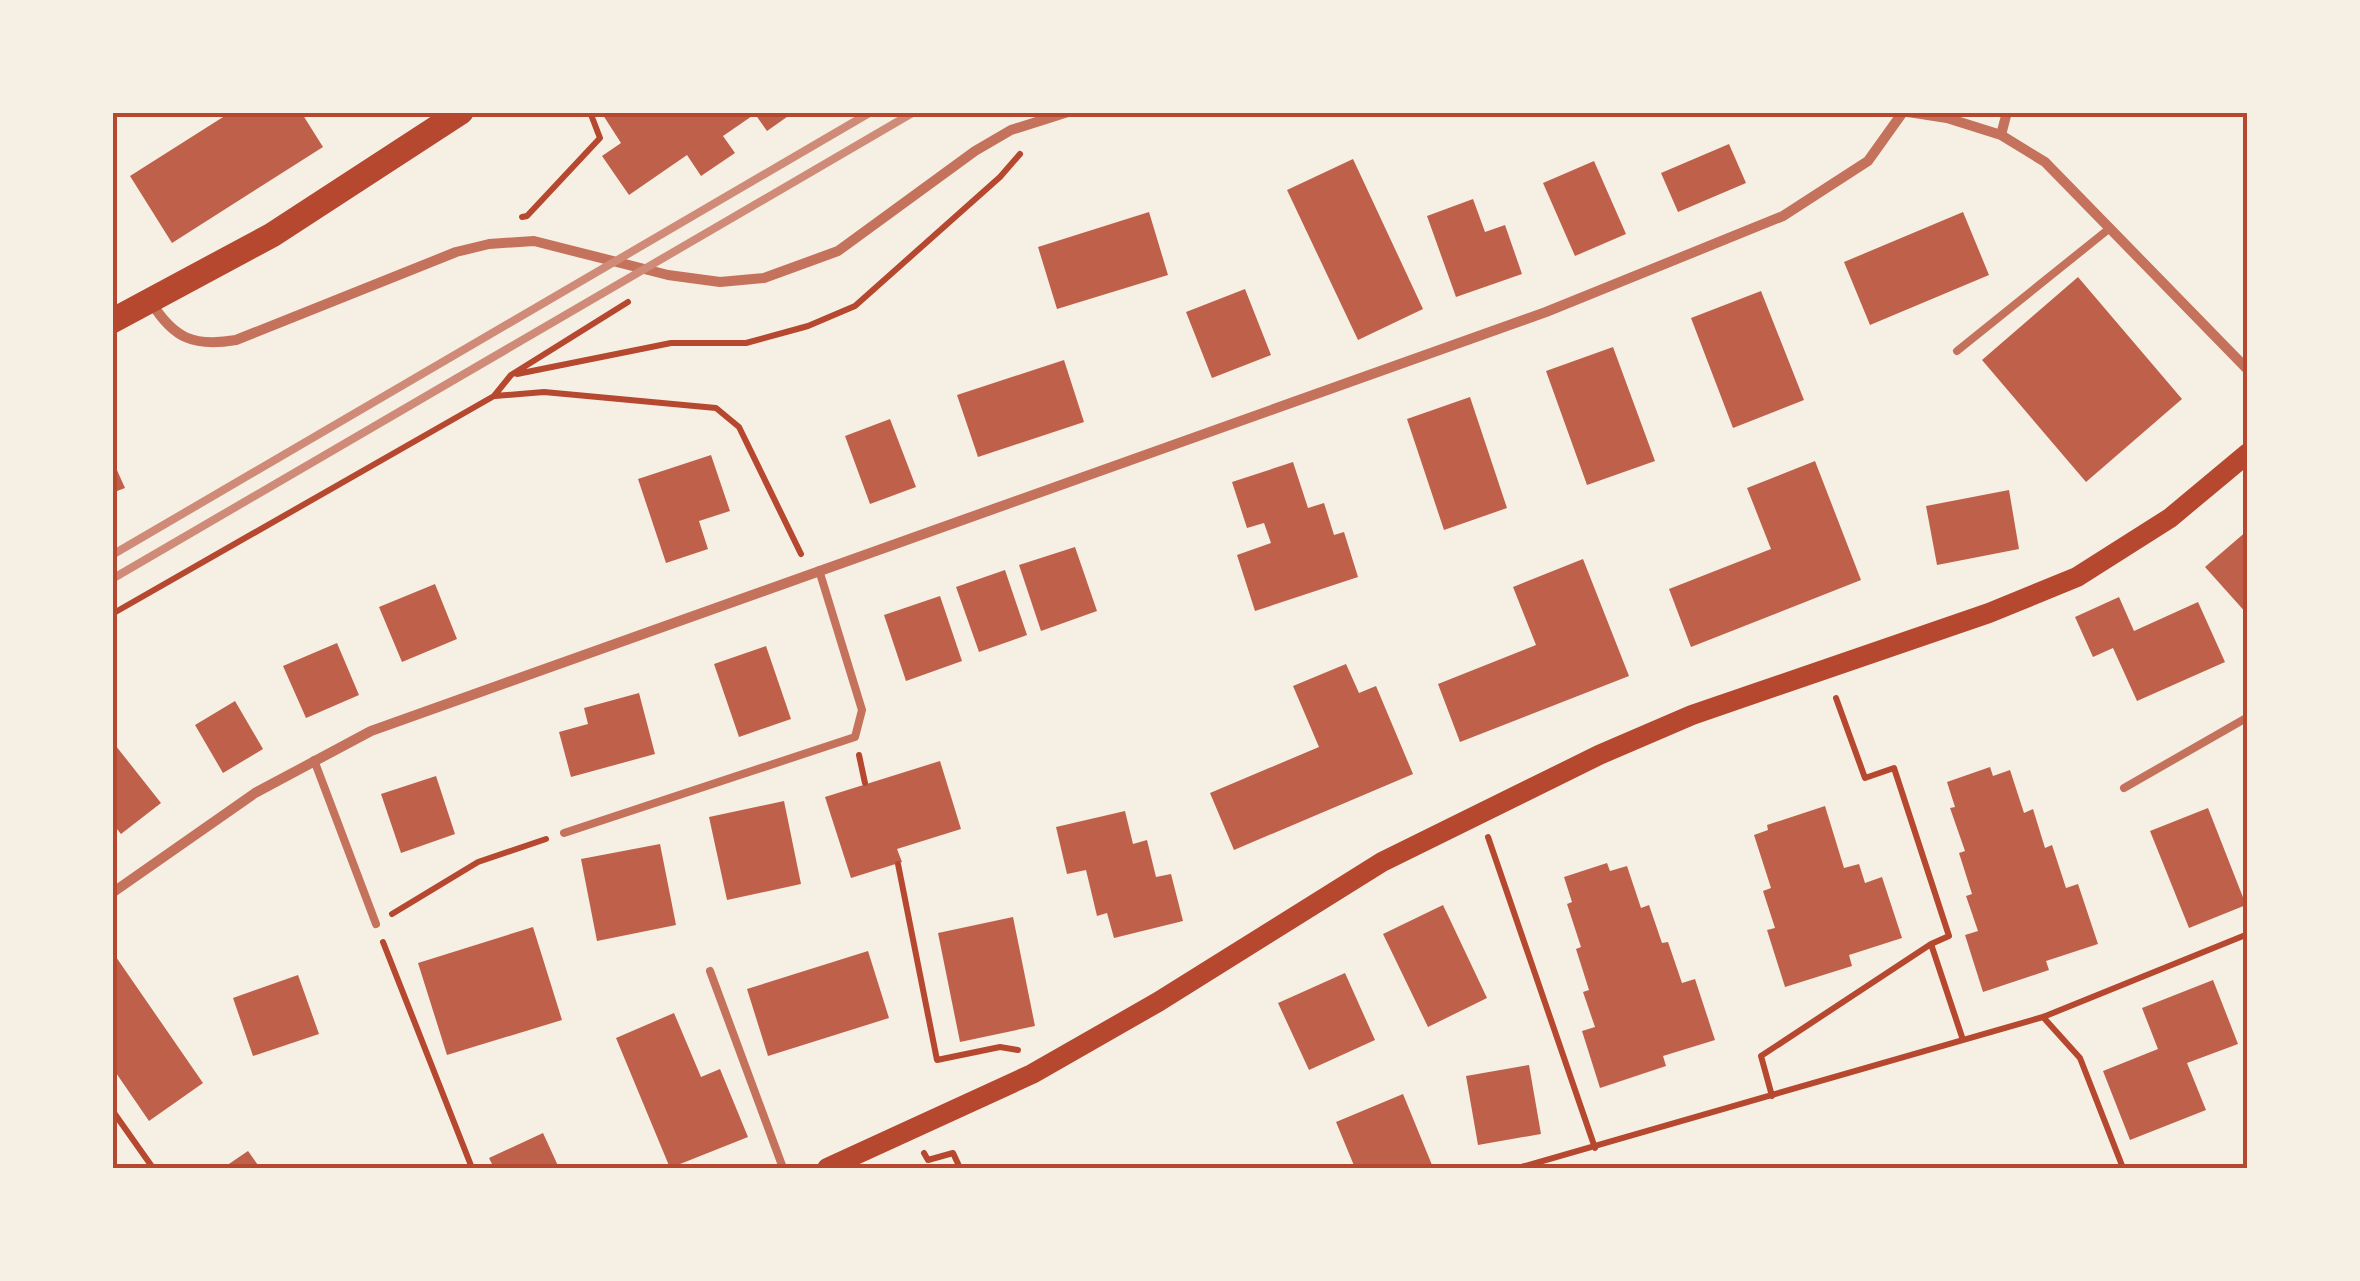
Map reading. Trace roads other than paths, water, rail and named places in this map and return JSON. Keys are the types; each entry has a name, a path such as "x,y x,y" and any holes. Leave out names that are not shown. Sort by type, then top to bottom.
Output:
{"main road":[{"path":"112,320 272,236 460,112"},
{"path":"826,1168 1032,1074 1158,1002 1382,862 1598,755 1692,715 1989,614 2077,578 2170,518 2248,453"}],"street":[{"path":"152,302 164,324 176,334 208,344 236,340 456,252 489,244 534,241 668,276 720,282 764,278 838,252 975,151 1012,130 1068,112"},
{"path":"112,893 256,793 371,731 1546,312 1783,216 1868,162 1905,112 1947,118 2001,135 2045,162 2248,370"},
{"path":"2001,135 2007,112"}],"lane":[{"path":"1957,351 2110,228"},
{"path":"564,833 854,738 862,710 820,570"},
{"path":"2124,788 2248,716"},
{"path":"314,760 376,924"},
{"path":"710,971 783,1168"}],"railway":[{"path":"112,555 871,112"},
{"path":"112,579 914,112"}]}
